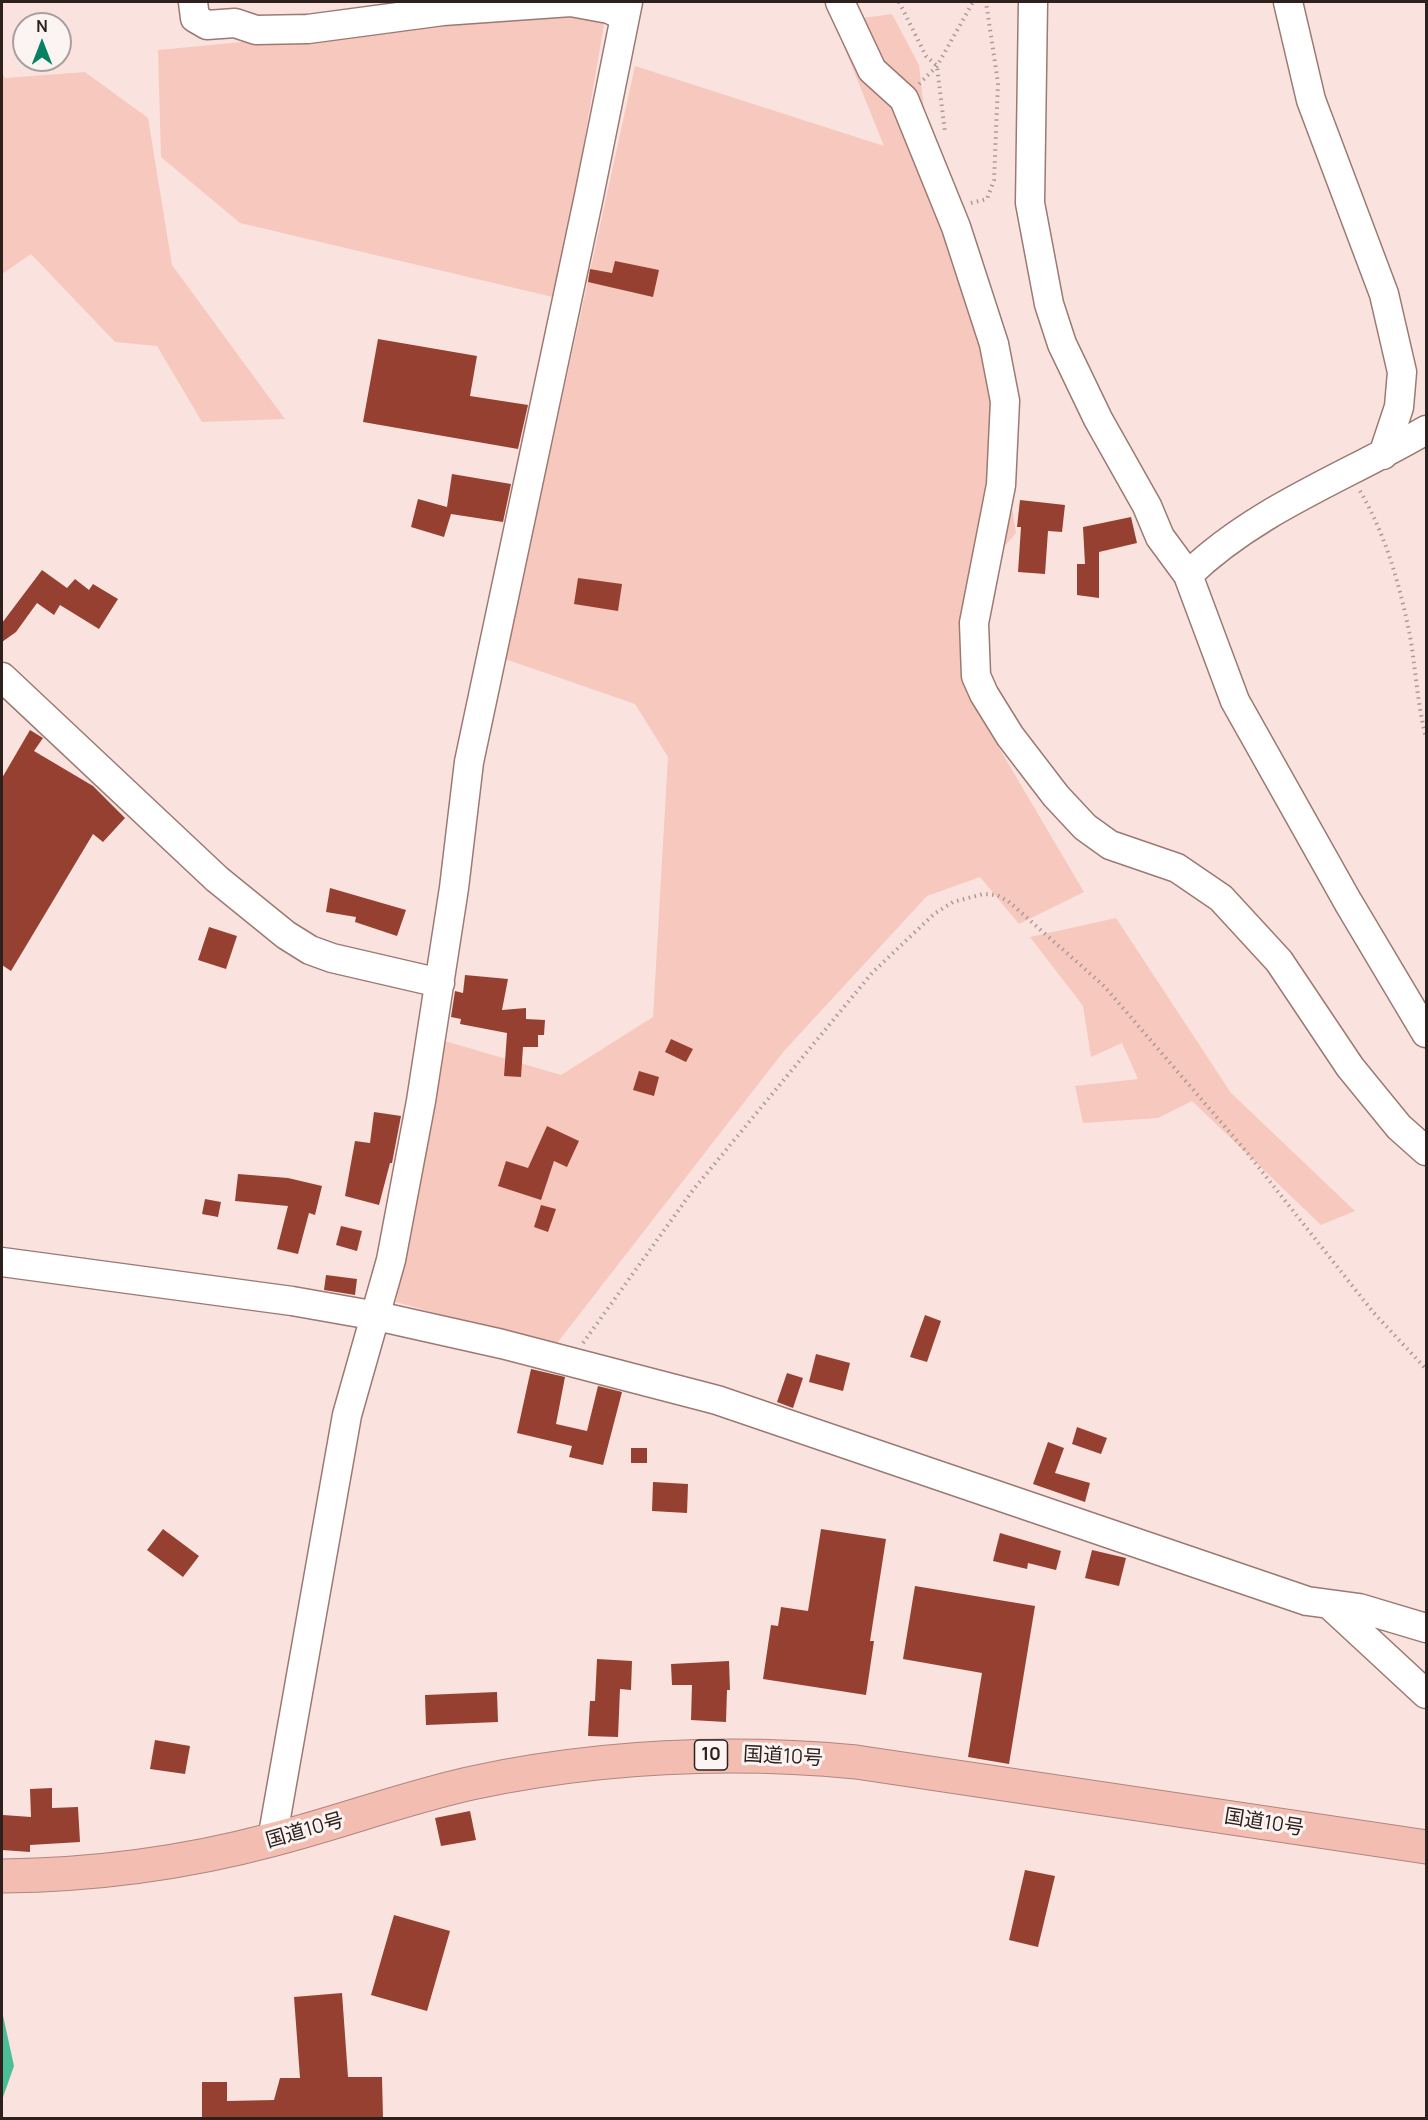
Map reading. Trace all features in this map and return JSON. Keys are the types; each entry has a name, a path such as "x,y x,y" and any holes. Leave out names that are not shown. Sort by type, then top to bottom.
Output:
{"highway":[{"name":"国道10号","path":"2,1876 84,1874 186,1861 272,1840 470,1784 504,1777 602,1762 741,1755 791,1756 912,1769 1426,1847"}],"street":[{"path":"193,2 195,18 207,25 235,23 256,30 308,29 443,10 571,2 609,9 626,9 589,196 469,762 440,983 421,1101 391,1260 377,1316 347,1415 272,1840"},
{"path":"840,2 872,70 903,99 956,227 994,344 1005,401 1001,485 975,623 976,676 984,694 1056,796 1085,826 1110,845 1177,868 1221,898 1279,961 1350,1067 1381,1106 1399,1127 1426,1150"},
{"path":"1033,2 1030,202 1049,304 1062,344 1098,419 1147,506 1160,537 1188,574 1235,700 1348,902 1426,1033"},
{"path":"1288,2 1311,100 1384,294 1402,372 1400,407 1383,455"},
{"path":"1188,574 1212,552 1255,523 1426,430"},
{"path":"2,677 217,879 286,935 310,950 332,958 440,983"},
{"path":"2,1262 292,1301 377,1316 502,1344 717,1400 1307,1601 1359,1608 1426,1628"},
{"path":"1331,1606 1426,1694"}],"path":[{"path":"899,2 926,56 937,66 938,98 946,140"},
{"path":"903,99 937,66 973,2"},
{"path":"964,202 973,204 987,199 994,180 998,83 986,2"},
{"path":"1356,467 1358,486 1385,540 1407,625 1417,704 1426,737"},
{"path":"569,1363 693,1190 872,973 934,914 953,902 983,894 997,895 1008,901 1104,986 1245,1150 1373,1312 1426,1369"}],"shaded area":[{"path":"568,11 605,19 557,298 240,223 161,157 158,50"},
{"path":"892,14 919,65 927,137 995,399 1016,533 976,579 972,702 1084,892 1019,924 980,877 927,896 784,1051 554,1347 396,1302 445,1041 561,1075 653,1017 668,757 635,704 505,659 635,66 884,146 834,22"},
{"path":"85,72 148,118 172,265 285,419 202,422 157,346 115,342 31,254 2,274 2,73 5,78"},
{"path":"1116,918 1231,1093 1355,1211 1321,1225 1192,1101 1158,1118 1083,1123 1075,1086 1138,1079 1122,1043 1091,1057 1083,1006 1030,937"},
{"path":"2,2011 14,2066 2,2100"}],"building":[{"path":"615,261 659,270 653,297 588,282 590,269 612,273"},
{"path":"378,339 477,356 470,396 528,405 518,449 363,422"},
{"path":"452,474 511,484 503,522 451,514 444,537 411,527 418,499 447,507"},
{"path":"1020,500 1065,505 1062,532 1048,531 1045,574 1018,572 1021,527 1017,527"},
{"path":"1131,517 1137,543 1099,552 1099,598 1077,595 1077,564 1085,564 1083,527"},
{"path":"42,570 67,588 75,579 89,590 93,584 118,599 99,629 60,605 54,615 37,603 16,632 2,642 2,623"},
{"path":"578,578 622,584 618,611 574,604"},
{"path":"30,730 43,738 34,751 93,786 125,818 103,842 93,834 11,971 2,965 2,778"},
{"path":"330,888 406,910 397,936 355,922 356,917 326,912"},
{"path":"209,927 237,936 226,969 198,960"},
{"path":"465,975 508,979 502,1010 526,1008 526,1019 545,1020 544,1035 538,1035 538,1047 523,1047 521,1077 504,1076 507,1033 460,1024 461,1019 451,1017 455,991 463,993"},
{"path":"671,1039 693,1049 686,1062 665,1052"},
{"path":"639,1071 659,1077 654,1096 633,1090"},
{"path":"374,1112 401,1116 392,1163 390,1163 379,1205 345,1196 355,1141 370,1143"},
{"path":"547,1126 579,1141 567,1167 554,1161 541,1200 498,1186 506,1161 528,1168"},
{"path":"238,1174 288,1178 322,1186 315,1215 309,1213 298,1254 277,1249 288,1206 235,1201"},
{"path":"205,1199 221,1202 218,1217 202,1214"},
{"path":"541,1205 556,1209 548,1232 534,1227"},
{"path":"341,1226 362,1231 357,1251 336,1245"},
{"path":"326,1275 357,1279 355,1295 324,1290"},
{"path":"925,1315 941,1321 927,1362 910,1357"},
{"path":"816,1354 850,1363 843,1391 809,1382"},
{"path":"531,1369 565,1377 556,1424 587,1431 598,1386 622,1392 603,1465 569,1457 572,1446 517,1433"},
{"path":"787,1373 803,1378 793,1408 777,1402"},
{"path":"1077,1427 1107,1438 1101,1454 1072,1444"},
{"path":"1048,1442 1064,1448 1055,1473 1090,1483 1085,1502 1033,1484"},
{"path":"631,1448 647,1448 647,1463 631,1463"},
{"path":"653,1482 688,1484 687,1513 652,1511"},
{"path":"163,1529 199,1556 183,1577 147,1550"},
{"path":"821,1529 886,1539 870,1641 874,1641 866,1695 763,1679 771,1625 778,1626 781,1607 808,1611"},
{"path":"1000,1533 1061,1551 1056,1570 1028,1563 1027,1569 993,1561"},
{"path":"1092,1550 1126,1558 1119,1586 1085,1578"},
{"path":"915,1586 1035,1606 1009,1764 968,1757 982,1673 903,1659"},
{"path":"597,1659 632,1661 631,1690 620,1689 618,1737 588,1736 590,1701 595,1701"},
{"path":"729,1661 730,1690 727,1690 726,1722 691,1720 692,1685 672,1685 671,1664"},
{"path":"497,1692 498,1722 426,1725 425,1695"},
{"path":"155,1740 190,1746 185,1774 150,1769"},
{"path":"52,1788 52,1808 78,1807 80,1842 30,1845 30,1852 2,1850 3,1815 31,1817 30,1789"},
{"path":"470,1811 476,1840 441,1846 435,1818"},
{"path":"1025,1870 1055,1876 1038,1947 1009,1940"},
{"path":"394,1915 450,1931 427,2011 371,1995"},
{"path":"342,1993 348,2077 382,2077 383,2118 202,2118 202,2082 227,2082 227,2101 274,2100 280,2078 300,2078 294,1997"}]}
